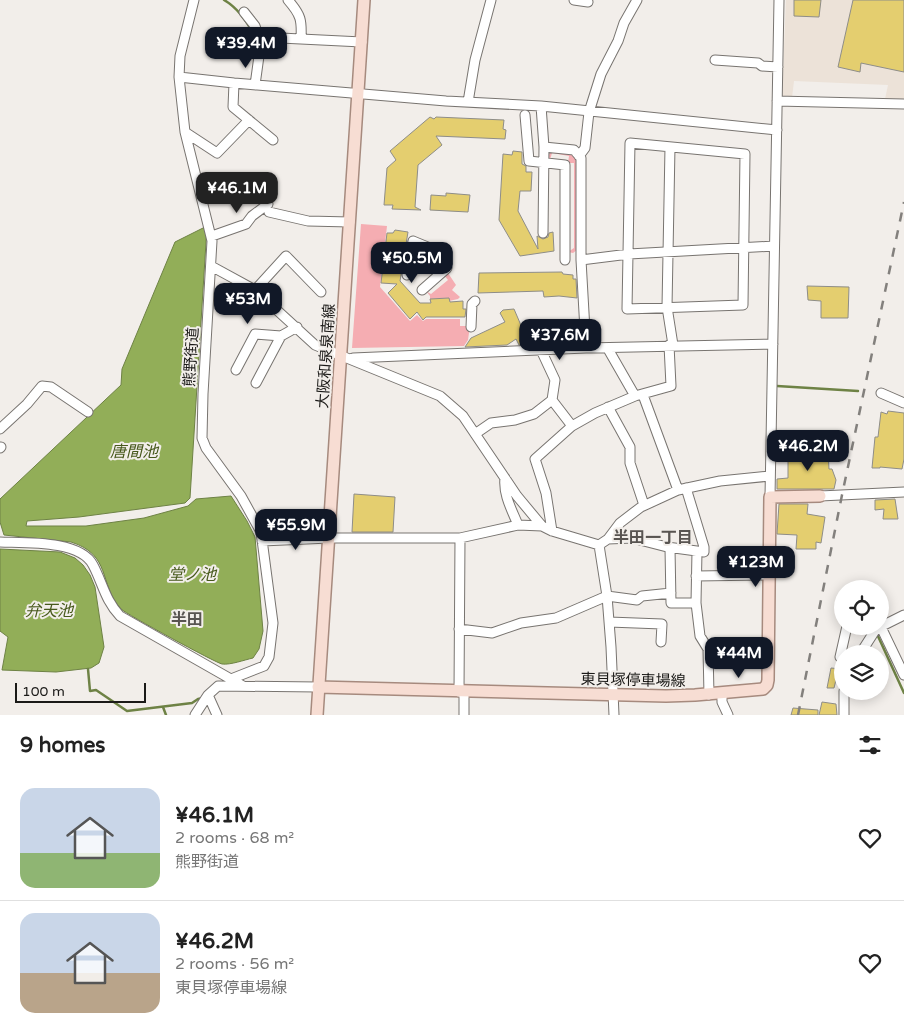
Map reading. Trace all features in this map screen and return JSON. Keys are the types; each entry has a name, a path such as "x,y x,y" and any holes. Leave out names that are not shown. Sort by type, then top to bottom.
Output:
{"main road":[{"name":"大阪和泉泉南線","path":"317,715 344,357 350,222 364,0"},
{"path":"770,498 820,496"},
{"name":"東貝塚停車場線","path":"318,687 462,692 613,694 709,694 759,690 767,685 770,498"}],"street":[{"name":"熊野街道","path":"194,0 180,56 179,77 185,132 212,236 202,438 206,448 241,496 261,532 273,623 269,657 264,666 231,679"},
{"path":"288,0 300,16 302,22 301,39"},
{"path":"468,102 475,60 491,0"},
{"path":"574,0 588,2"},
{"path":"579,156 585,148 589,112 601,74 618,41 624,23 637,0"},
{"path":"770,498 779,0"},
{"path":"244,12 255,26 261,41 301,39 362,42"},
{"path":"255,85 259,56"},
{"path":"715,60 758,63 762,66 778,67"},
{"path":"179,77 255,85 541,106 777,130"},
{"path":"234,83 233,107 273,140"},
{"path":"777,101 904,104"},
{"path":"541,106 544,147 543,233"},
{"path":"525,115 529,161 565,165 565,260"},
{"path":"185,132 217,153 249,120"},
{"path":"630,144 745,154 744,247 743,305 627,309 630,144"},
{"path":"544,147 574,150 581,158 581,260 586,348"},
{"path":"552,531 546,493 535,459 572,426 608,407 639,395 671,386 671,345 667,307 670,147"},
{"path":"212,236 246,224 252,216 269,208 308,221 350,222"},
{"path":"407,275 413,241 430,248"},
{"path":"581,260 629,254 774,246"},
{"path":"255,290 286,256 321,292"},
{"path":"211,266 255,290 315,345 415,384 440,396 463,416 517,496 542,526 552,531 599,545"},
{"path":"422,290 447,268"},
{"path":"471,327 472,304 475,301"},
{"path":"256,384 282,336 297,327"},
{"path":"236,370 255,334 282,336"},
{"path":"344,357 671,345 773,344"},
{"path":"608,348 639,395 682,489 704,547 704,552 670,548 632,538 608,539"},
{"path":"475,434 491,423 515,420 534,414 552,400 555,380 541,350"},
{"path":"0,429 27,404 42,386 51,387 88,412"},
{"path":"881,393 904,403"},
{"path":"552,400 572,426"},
{"path":"608,407 630,446 630,462 644,506"},
{"path":"599,545 608,539 620,523 644,506 682,489 720,481 770,476"},
{"path":"505,478 504,488 518,525"},
{"path":"820,496 904,492"},
{"path":"262,541 329,538 460,538 518,525 542,526"},
{"path":"460,538 459,629 464,715"},
{"path":"0,542 58,545 82,553 92,563 110,605 120,616 243,686"},
{"path":"599,545 607,596 614,715"},
{"path":"670,548 671,603 696,603"},
{"path":"697,551 696,603 700,636 708,649 709,694"},
{"path":"696,576 769,575"},
{"path":"459,629 492,633 521,623 556,618 607,596 638,600 642,596 671,593"},
{"path":"889,622 904,615"},
{"path":"609,622 662,624 662,642"},
{"path":"884,635 904,675"},
{"path":"195,715 208,695 218,686 318,687"},
{"path":"722,693 722,702 728,715"},
{"path":"208,695 217,715"},
{"path":"844,700 844,715"}],"shaded area":[{"path":"786,0 904,0 904,99 885,99 888,85 794,81 792,98 782,96"},
{"path":"552,151 573,154 578,162 577,250 573,253 568,252 574,248 574,163 568,163 569,156 552,153 550,160 548,159"},
{"path":"361,224 387,226 380,287 410,321 417,315 423,321 426,319 460,319 460,326 470,326 468,340 464,346 352,348"},
{"path":"448,273 456,285 452,290 460,297 449,301 449,298 430,299 426,291 431,294 448,280 444,275"}],"water":[{"path":"207,226 190,498 185,503 79,517 27,521 26,526 86,526 144,518 188,506 196,499 231,496 255,537 263,631 259,649 253,658 226,664 216,662 121,609 109,589 99,562 93,554 84,548 71,542 4,535 0,522 0,499 121,385 122,369 175,242"},
{"name":"弁天池","path":"0,549 60,552 75,558 83,565 95,587 104,647 99,663 91,668 56,672 2,670 8,637 0,631"}],"building":[{"path":"794,0 821,0 819,17 794,16"},
{"path":"853,0 904,0 904,72 861,63 860,72 838,67"},
{"path":"430,117 434,119 436,117 504,120 505,139 436,136 442,145 418,165 415,207 421,210 392,209 393,205 384,205 387,168 396,160 390,151"},
{"path":"513,151 522,152 522,164 526,166 526,172 532,172 531,191 520,191 518,211 538,249 537,236 543,239 553,232 554,251 520,256 499,220 503,154 512,155"},
{"path":"446,193 470,195 468,212 430,210 431,195 446,196"},
{"path":"395,230 408,232 400,281 420,303 431,303 430,299 449,298 450,302 463,301 463,309 466,309 465,317 426,317 423,320 417,312 410,319 388,293 397,284 381,283 387,233 393,233"},
{"path":"562,272 563,274 573,275 573,279 576,279 577,298 544,297 543,291 478,293 479,273"},
{"path":"807,286 849,287 848,318 821,318 821,301 808,300"},
{"path":"514,309 529,344 519,345 516,339 507,345 465,347 471,338 505,322 500,313 503,310"},
{"path":"888,411 904,413 904,459 902,469 872,468 875,437 878,437 881,412 887,414"},
{"path":"813,451 828,451 829,469 832,469 836,480 834,489 777,489 777,479 788,478 788,454 813,454"},
{"path":"354,494 395,497 393,532 352,532"},
{"path":"895,499 898,519 883,519 884,509 875,510 875,500"},
{"path":"779,504 808,504 807,514 825,517 821,543 816,542 816,549 796,549 797,535 777,534"},
{"path":"831,668 834,668 834,688 827,688"},
{"path":"822,702 836,704 837,715 819,715"},
{"path":"793,708 818,710 818,715 791,715"}],"waterway":[{"path":"224,0 242,16 255,37"},
{"path":"777,386 858,391"},
{"path":"877,635 904,693"},
{"path":"88,669 90,691 96,690 127,711 192,703 203,698"},
{"path":"163,707 166,715"}],"railway":[{"path":"798,715 904,202"}],"district":[{"name":"半田一丁目","path":"653,537"},
{"name":"半田","path":"187,619"}],"water label":[{"name":"唐間池","path":"134,451"},
{"name":"堂ノ池","path":"192,574"}]}
